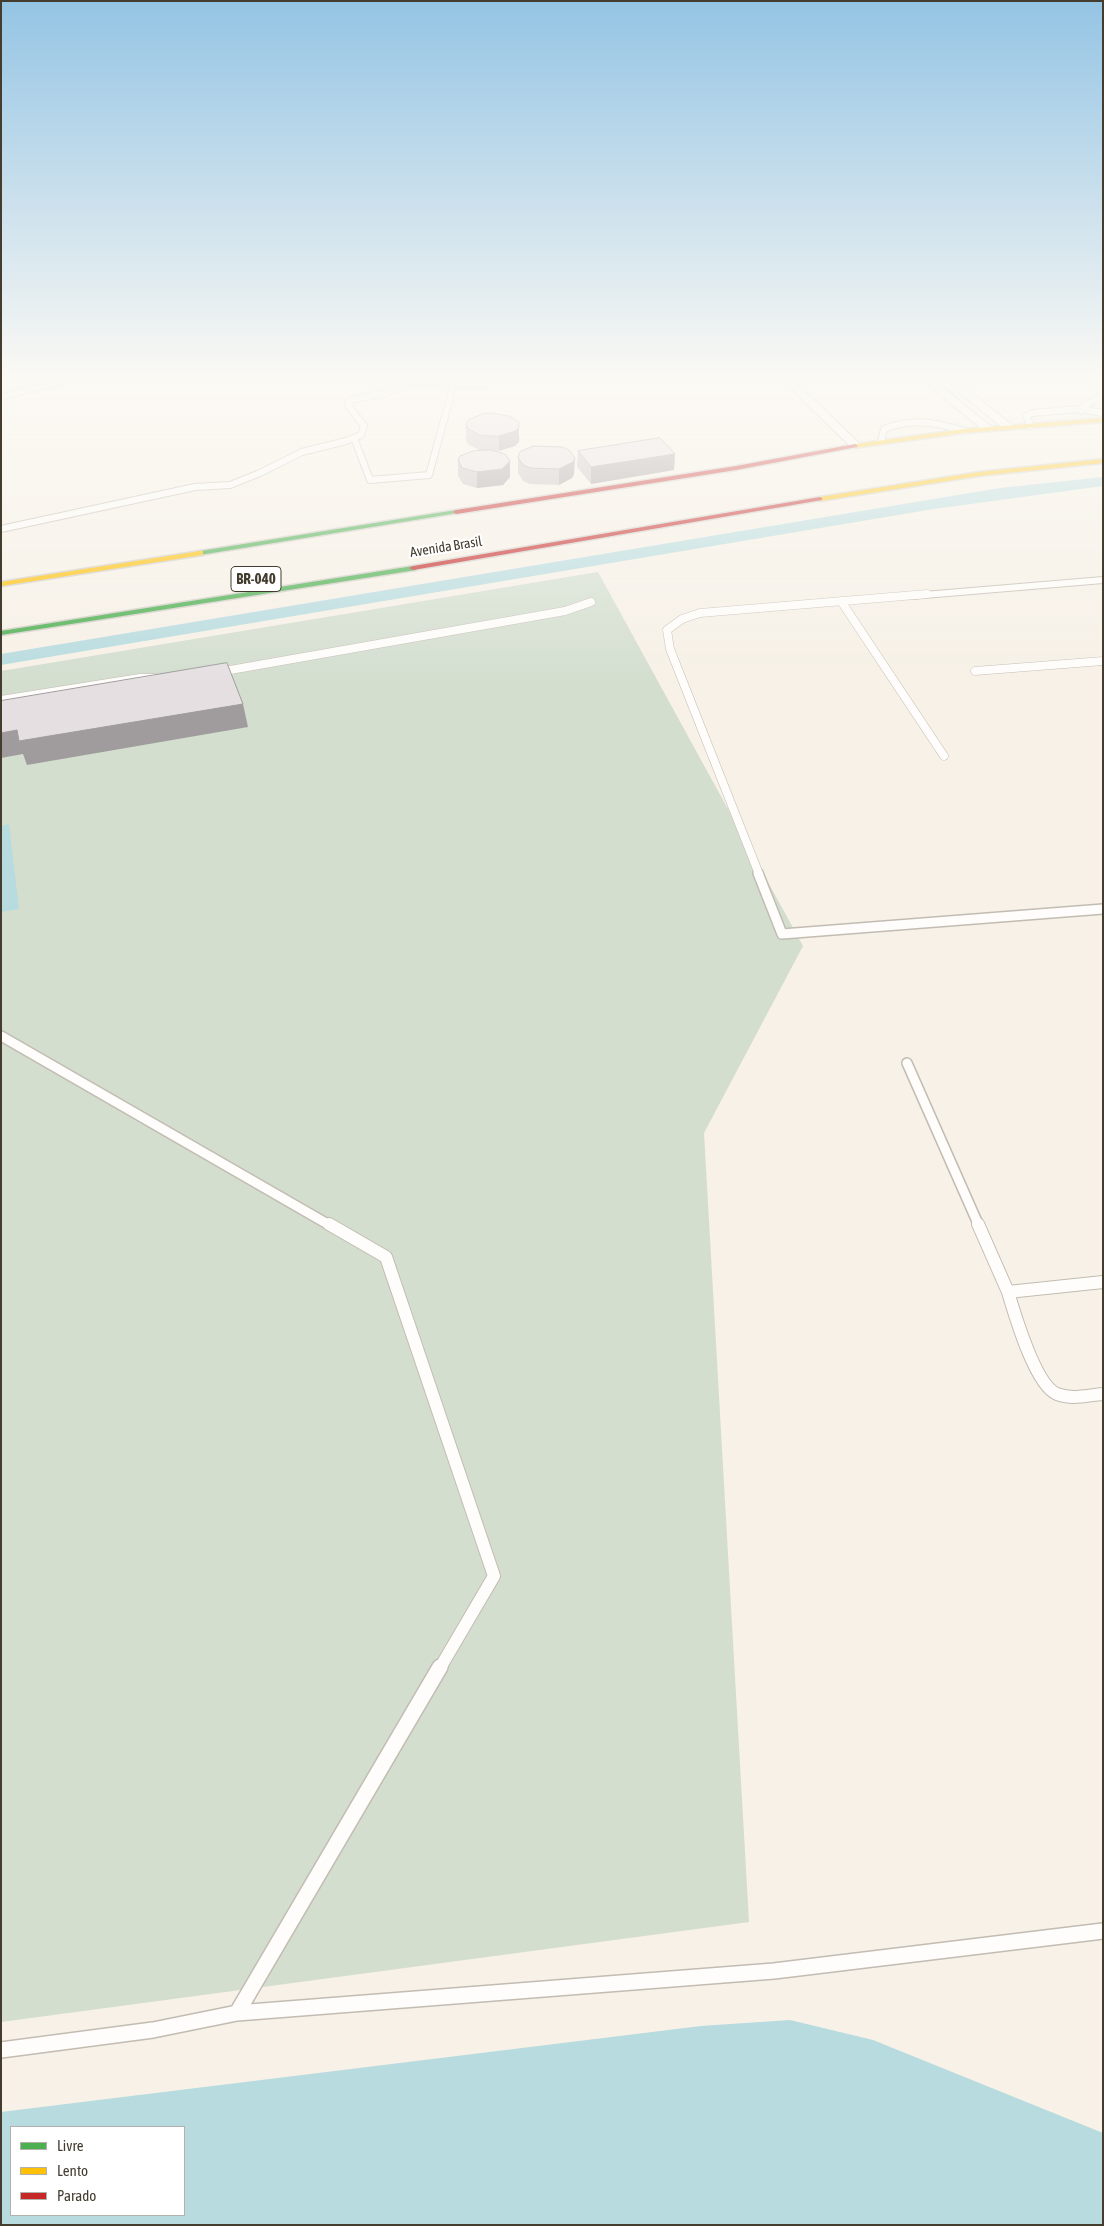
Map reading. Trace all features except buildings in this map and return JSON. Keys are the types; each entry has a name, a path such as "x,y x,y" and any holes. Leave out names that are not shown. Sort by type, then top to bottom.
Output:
{"highway":[{"path":"1,584 673,478"},
{"path":"726,480 734,478"},
{"name":"Avenida Brasil","path":"1,593 739,478"},
{"path":"832,485 884,478"},
{"name":"Avenida Brasil","path":"3,633 958,478"},
{"path":"540,534 774,507"}],"lane":[{"path":"1,529 196,486 230,485 248,478"},
{"path":"369,478 370,480 395,478"},
{"path":"1103,580 700,613 682,619 667,630 670,649 782,934 1103,909"},
{"path":"841,601 944,756"},
{"path":"208,674 565,611 591,602"},
{"path":"976,670 1103,661"},
{"path":"1,700 140,678 159,678"},
{"path":"1,1036 386,1257 494,1576 237,2013"},
{"path":"908,1063 1008,1292 1042,1382 1054,1393 1071,1397 1103,1394"},
{"path":"1008,1292 1103,1282"},
{"path":"1,2050 154,2030 237,2013 774,1971 1103,1931"}],"green space":[{"path":"598,572 803,946 704,1133 749,1922 1,2022 1,671"}],"water":[{"path":"1103,478 1103,486 934,509 1,665 1,654 1000,488"},
{"path":"9,824 19,909 1,912 1,826"},
{"path":"790,2020 873,2040 1103,2133 1103,2225 1,2225 1,2112 701,2026"}],"traffic: fast":[{"path":"200,553 456,512"},
{"path":"1,633 413,568"}],"traffic: slow":[{"path":"820,499 954,478"},
{"path":"1,584 200,553"}],"traffic: jam":[{"path":"456,512 673,478"},
{"path":"413,568 820,499"}]}
